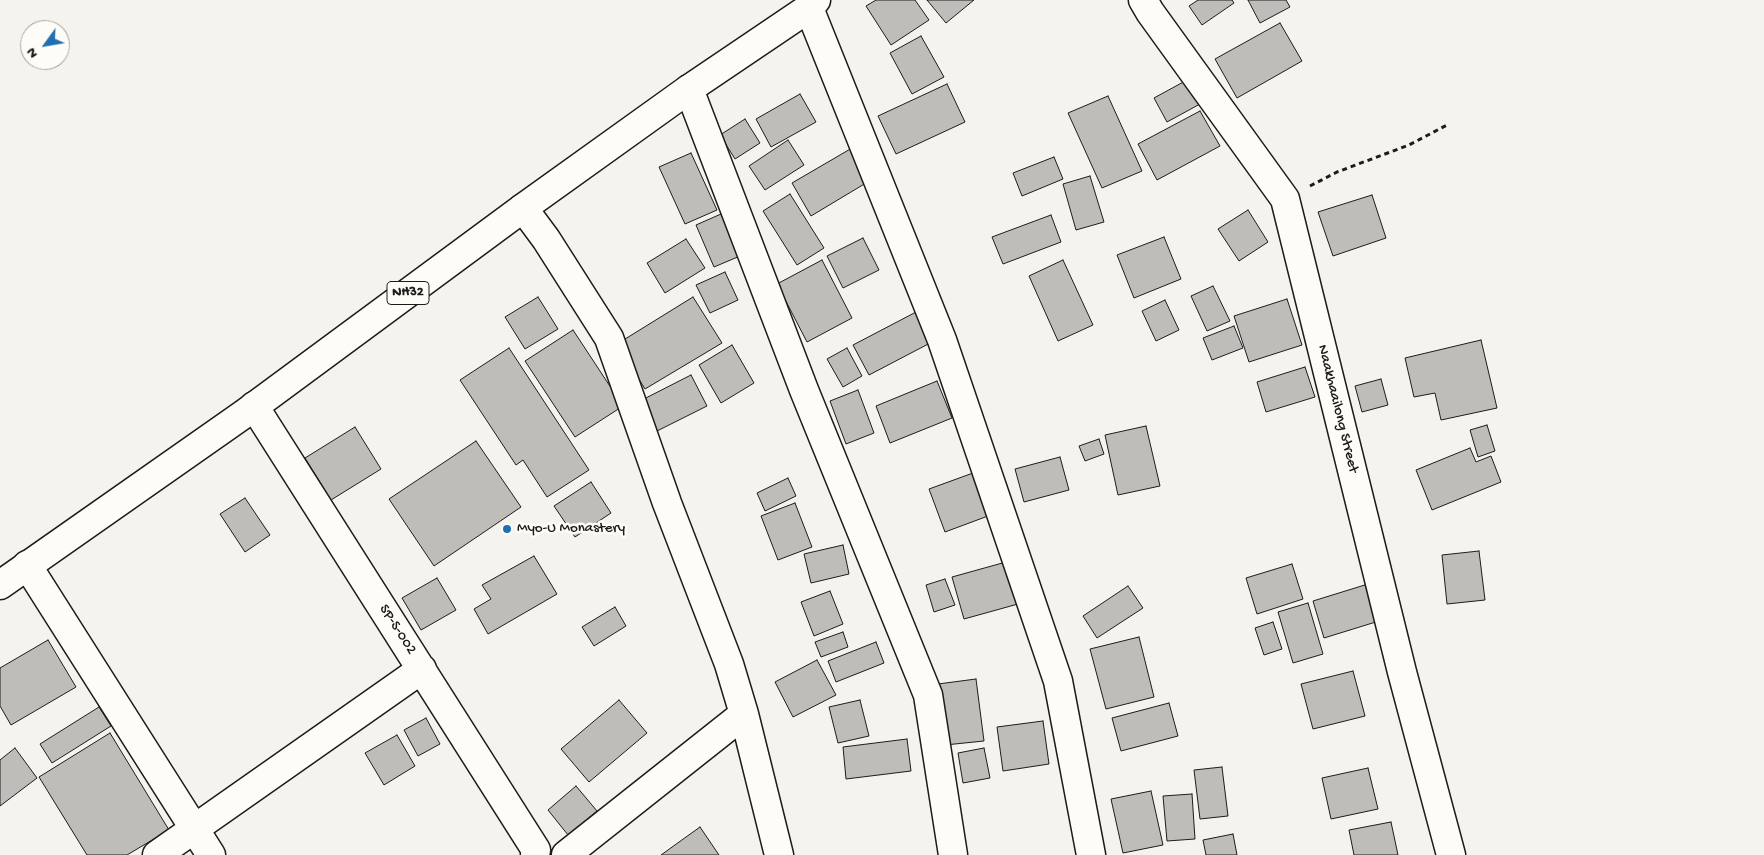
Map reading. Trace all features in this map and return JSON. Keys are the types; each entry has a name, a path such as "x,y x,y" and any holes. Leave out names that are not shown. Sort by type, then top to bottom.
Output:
{"main road":[{"name":"Naakhaailong Street","path":"1143,0 1285,198 1400,663 1451,855"},
{"name":"NH32","path":"0,585 254,406 523,208 813,4"},
{"path":"813,4 942,340 1058,681 1091,855"},
{"path":"689,90 804,390 928,695 953,855"},
{"path":"523,208 546,239 609,338 667,503 729,664 744,714 779,855"},
{"name":"SP-S-002","path":"254,406 536,850 535,855"},
{"path":"27,565 211,855"},
{"path":"157,855 422,668"},
{"path":"566,855 744,714"}],"path":[{"path":"1285,198 1337,172 1409,145 1446,124"}],"building":[{"path":"876,0 915,0 929,20 891,45 866,6"},
{"path":"927,0 974,0 946,23"},
{"path":"1198,0 1232,0 1234,3 1202,25 1189,6"},
{"path":"1248,0 1286,0 1290,7 1260,23"},
{"path":"1280,23 1302,61 1237,98 1215,59"},
{"path":"921,36 944,77 912,94 890,53"},
{"path":"1187,80 1200,104 1167,122 1154,98"},
{"path":"947,84 965,122 896,154 878,116"},
{"path":"800,94 816,122 771,147 756,119"},
{"path":"1108,96 1142,171 1102,188 1068,113"},
{"path":"1200,111 1220,146 1157,180 1138,144"},
{"path":"745,119 760,143 735,159 720,135"},
{"path":"788,140 804,165 765,190 749,166"},
{"path":"852,148 871,180 811,216 792,183"},
{"path":"691,153 717,210 685,224 659,167"},
{"path":"1054,157 1063,179 1022,196 1013,173"},
{"path":"1090,176 1104,222 1076,230 1063,184"},
{"path":"790,194 824,248 797,265 763,211"},
{"path":"1372,195 1386,238 1333,256 1318,212"},
{"path":"1248,210 1268,242 1239,261 1218,229"},
{"path":"721,214 740,256 714,267 696,225"},
{"path":"1051,215 1061,242 1003,264 992,237"},
{"path":"1164,237 1181,279 1134,298 1117,255"},
{"path":"863,238 879,270 843,288 827,256"},
{"path":"686,239 705,268 665,293 647,263"},
{"path":"822,260 852,318 807,342 777,284"},
{"path":"1063,260 1093,325 1058,341 1029,276"},
{"path":"725,272 738,300 710,313 696,285"},
{"path":"1213,286 1230,321 1207,331 1191,296"},
{"path":"538,297 558,329 525,349 505,317"},
{"path":"693,297 722,343 645,389 617,344"},
{"path":"1287,299 1302,345 1249,362 1234,316"},
{"path":"1165,300 1179,330 1156,341 1142,311"},
{"path":"918,311 934,341 869,375 853,345"},
{"path":"1234,326 1243,348 1212,360 1203,338"},
{"path":"573,330 623,406 575,437 525,361"},
{"path":"1481,340 1497,408 1441,420 1435,393 1414,397 1405,358"},
{"path":"732,345 754,383 721,403 699,365"},
{"path":"509,348 589,470 547,497 523,460 516,465 460,380"},
{"path":"847,348 862,376 843,387 827,359"},
{"path":"1305,367 1315,397 1266,412 1257,382"},
{"path":"691,375 707,406 653,433 638,402"},
{"path":"1381,379 1388,405 1362,412 1355,386"},
{"path":"937,381 952,418 890,443 876,406"},
{"path":"858,390 874,433 846,444 830,401"},
{"path":"1487,425 1495,451 1478,457 1470,430"},
{"path":"1146,426 1160,486 1118,495 1105,435"},
{"path":"355,427 381,469 331,500 305,458"},
{"path":"1099,439 1104,454 1085,461 1079,446"},
{"path":"476,441 521,507 434,566 389,499"},
{"path":"1470,448 1476,462 1491,456 1501,482 1432,510 1416,470"},
{"path":"1060,457 1069,490 1024,502 1015,469"},
{"path":"973,473 988,516 945,532 929,489"},
{"path":"788,478 796,496 765,511 757,493"},
{"path":"591,482 611,513 575,537 554,506"},
{"path":"245,498 270,535 245,552 220,514"},
{"path":"795,503 812,547 778,560 761,516"},
{"path":"843,545 849,574 811,583 804,554"},
{"path":"1479,551 1485,600 1447,604 1442,555"},
{"path":"534,556 557,594 488,634 474,609 491,599 482,585"},
{"path":"1006,562 1018,604 964,619 952,577"},
{"path":"1292,564 1303,599 1257,614 1246,578"},
{"path":"437,578 456,610 421,630 402,598"},
{"path":"945,579 955,605 934,612 926,585"},
{"path":"1368,584 1379,621 1324,638 1313,601"},
{"path":"1128,586 1143,608 1097,638 1083,616"},
{"path":"830,591 843,624 814,636 801,602"},
{"path":"1308,603 1323,654 1293,663 1278,612"},
{"path":"615,607 626,626 594,646 582,627"},
{"path":"1273,622 1282,649 1264,655 1255,628"},
{"path":"843,632 848,647 821,657 815,642"},
{"path":"1139,637 1154,697 1106,709 1090,649"},
{"path":"48,640 76,687 11,725 0,706 0,668"},
{"path":"876,642 884,663 836,682 828,661"},
{"path":"817,660 836,695 793,717 775,682"},
{"path":"1353,671 1365,716 1313,729 1301,684"},
{"path":"976,679 984,741 945,745 938,684"},
{"path":"619,700 647,733 589,782 561,749"},
{"path":"860,700 869,736 838,743 829,707"},
{"path":"1169,703 1178,736 1121,751 1112,718"},
{"path":"99,707 111,726 52,763 40,744"},
{"path":"426,718 440,744 418,756 404,730"},
{"path":"1043,721 1049,764 1003,771 997,727"},
{"path":"110,733 169,830 127,855 87,855 39,777"},
{"path":"397,735 415,766 384,785 365,753"},
{"path":"907,739 911,771 846,779 843,747"},
{"path":"15,748 37,778 0,806 0,760"},
{"path":"984,748 990,778 963,783 958,753"},
{"path":"1222,767 1228,816 1200,819 1194,770"},
{"path":"1368,768 1378,809 1331,819 1322,778"},
{"path":"576,786 597,811 568,835 548,810"},
{"path":"1151,791 1163,845 1123,853 1111,799"},
{"path":"1192,794 1195,839 1167,841 1163,796"},
{"path":"1391,822 1398,855 1354,855 1349,830"},
{"path":"700,827 719,855 661,855"},
{"path":"1233,834 1237,855 1206,855 1203,840"}],"place":[{"name":"Myo-U Monastery","path":"507,529"}]}
